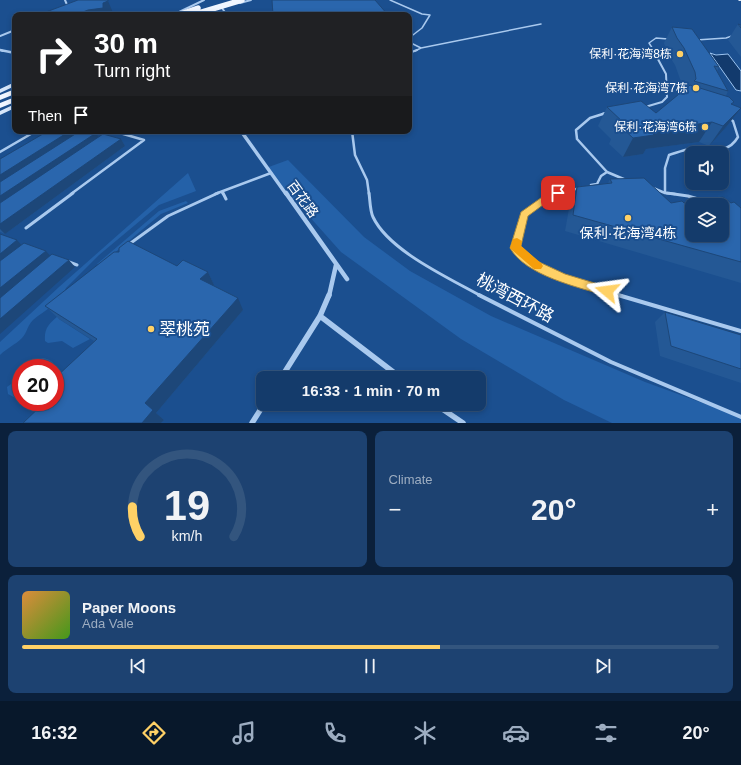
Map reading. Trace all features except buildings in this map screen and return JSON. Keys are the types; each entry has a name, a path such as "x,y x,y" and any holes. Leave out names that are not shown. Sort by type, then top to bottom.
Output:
{"main road":[{"path":"185,12 227,0"},
{"path":"202,12 242,0"},
{"path":"0,98 12,92"},
{"path":"0,106 12,100"}],"street":[{"path":"65,0 69,6 66,8"},
{"path":"180,12 185,8 204,0"},
{"path":"211,12 251,0"},
{"path":"222,8 225,12"},
{"path":"1,35 12,31"},
{"path":"0,50 12,52"},
{"path":"0,91 12,85"},
{"path":"0,113 12,107"},
{"name":"百花路","path":"243,134 347,279"},
{"path":"285,371 320,316 330,293 336,265"},
{"path":"320,316 391,371"},
{"path":"252,423 260,411"},
{"path":"445,411 463,423"}],"lane":[{"path":"390,0 422,14 430,14"},
{"path":"412,36 428,22 430,14 433,10"},
{"path":"412,52 454,40 541,24"},
{"path":"691,40 726,38 741,33"},
{"path":"639,108 662,102 667,97 669,85 659,55 649,43 656,38 671,39"},
{"path":"412,44 421,48"},
{"path":"667,97 673,99"},
{"path":"612,112 590,118 576,130 577,139 607,172 632,182"},
{"path":"665,193 665,168 669,155 684,150 729,150 735,144 738,137 736,128 733,121 724,115"},
{"path":"0,152 31,134"},
{"path":"26,228 144,140 123,134"},
{"name":"桃湾西环路","path":"352,134 355,155 367,180 373,217 393,243 440,273 604,359 741,417"},
{"path":"589,186 597,184 601,176 607,172"},
{"path":"123,249 168,216 222,192 271,173"},
{"path":"582,187 548,197 524,214 515,248 533,264 563,278 741,331"},
{"path":"650,187 665,193 695,198"},
{"path":"222,192 226,199"},
{"path":"65,260 77,266"}],"shaded area":[{"path":"710,53 716,55 728,54 741,71 741,91 736,90"},
{"path":"288,160 364,237 410,271 491,316 645,382 741,417 741,423 612,423 564,400 461,339 341,252 266,168"},
{"path":"188,173 196,191 159,205 99,255 66,288 60,298 52,306 33,320 22,338 0,355 0,342 59,287"},
{"path":"186,201 188,203 161,214 100,265 97,264 159,211"},
{"path":"58,316 59,319 90,339 73,348 62,341 48,343 45,341 45,333 48,327"},
{"path":"12,383 12,396 8,394 7,387"}],"slow traffic":[{"path":"517,241 515,248 533,264 538,266"}],"place":[{"name":"保利·花海湾8栋","path":"680,54"},
{"name":"保利·花海湾7栋","path":"696,88"},
{"name":"保利·花海湾6栋","path":"705,127"},
{"name":"保利·花海湾4栋","path":"628,218"},
{"name":"翠桃苑","path":"151,329"}],"route":[{"path":"558,193 548,197 524,214 515,248 533,264 563,278 607,291"}]}
